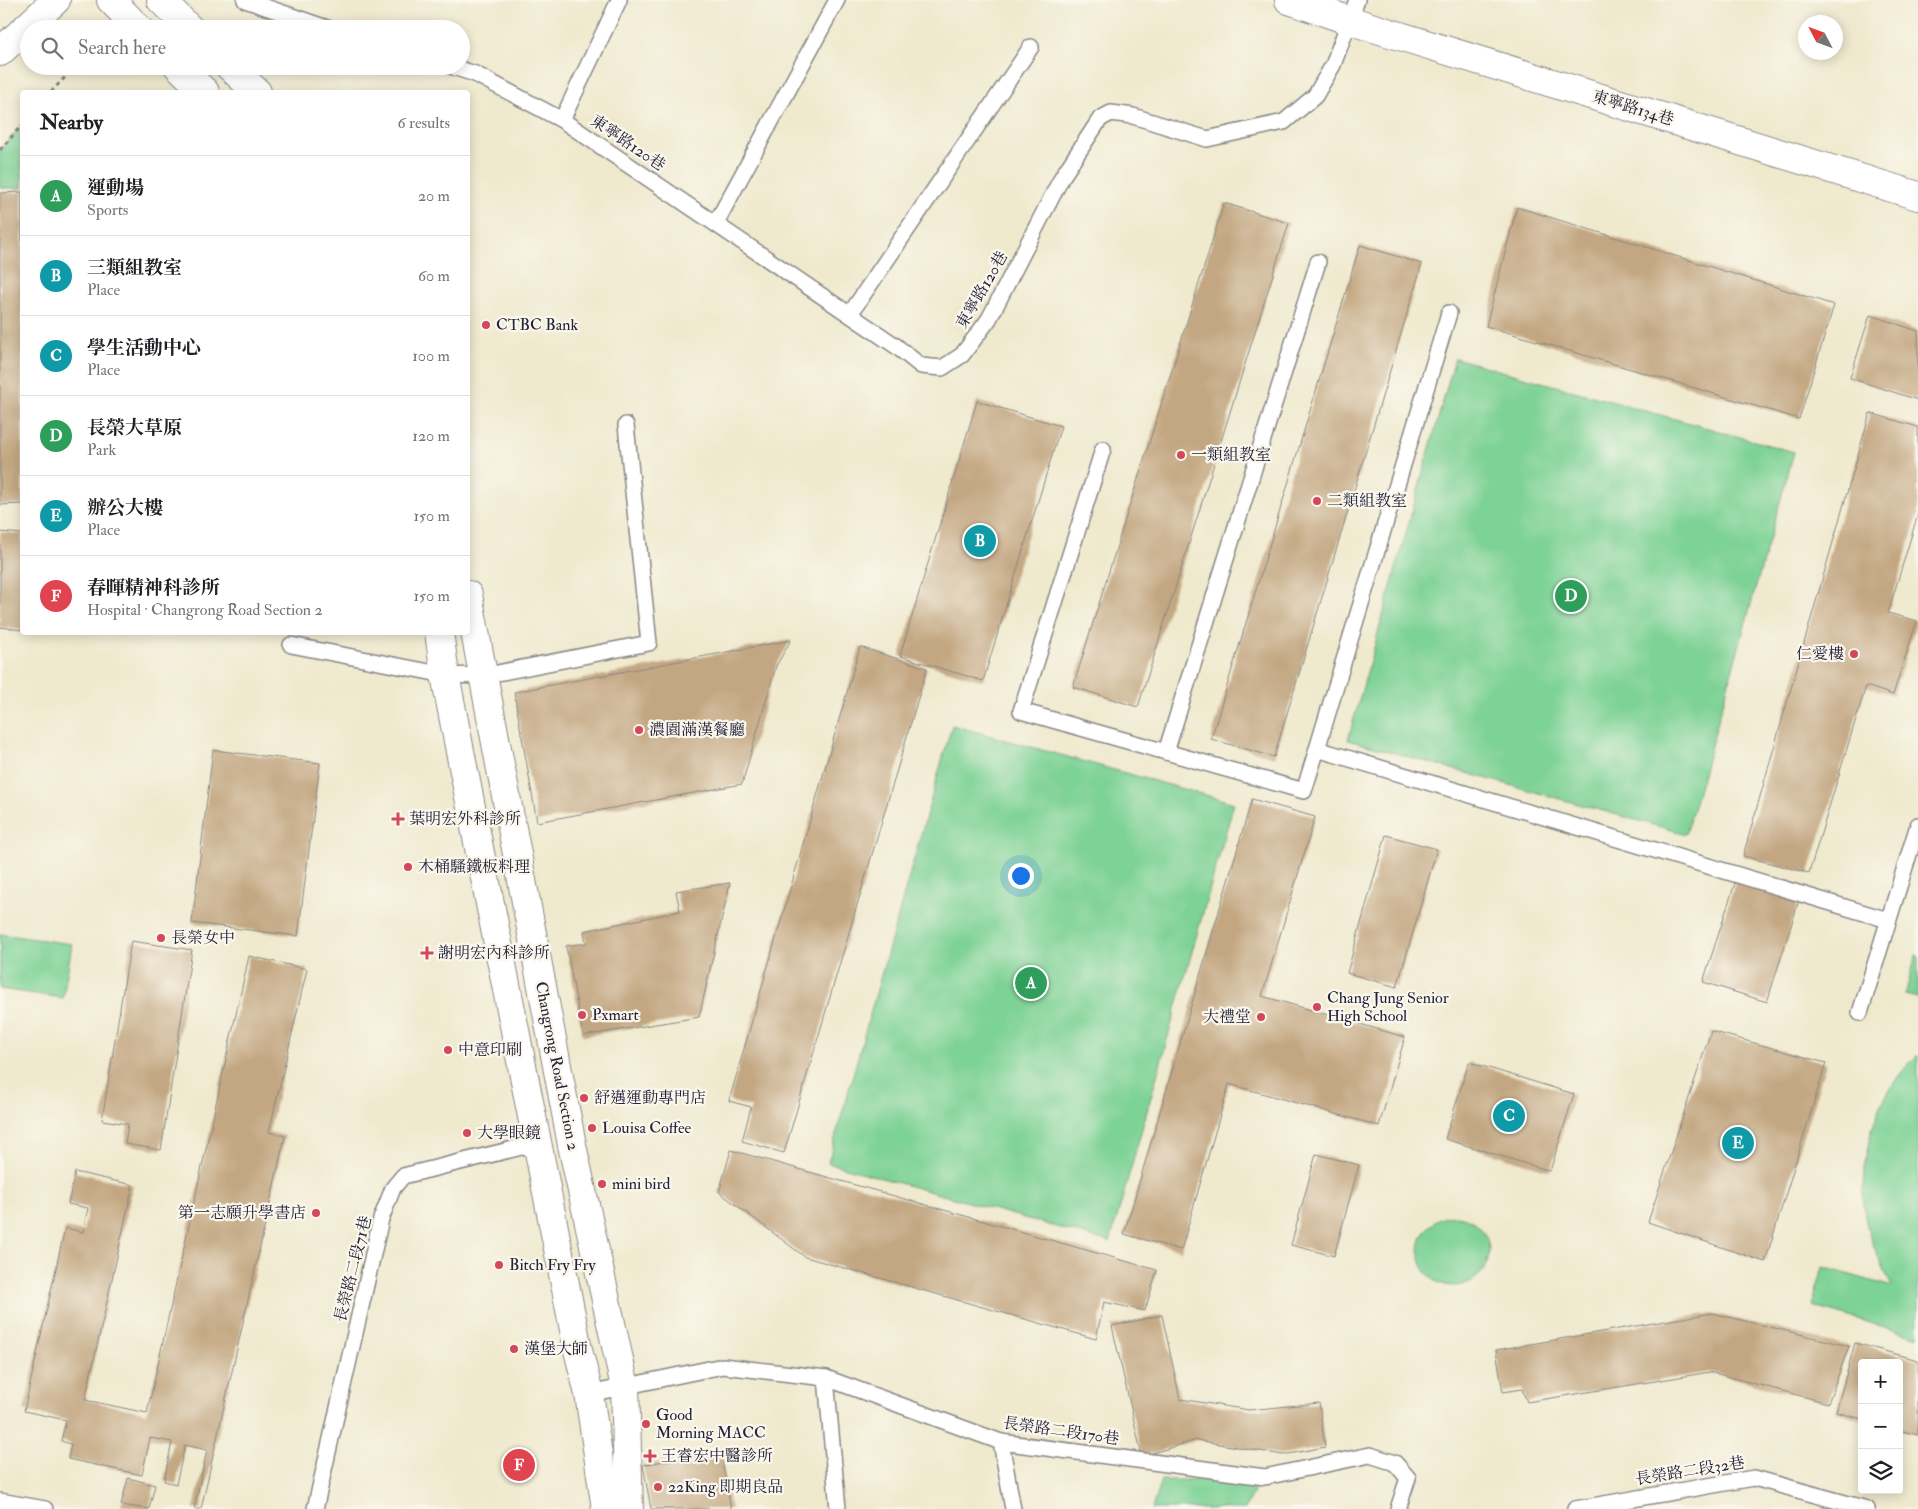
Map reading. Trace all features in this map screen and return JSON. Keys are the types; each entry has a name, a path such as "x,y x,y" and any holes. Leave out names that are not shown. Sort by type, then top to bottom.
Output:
{"street":[{"path":"34,20 56,0"},
{"path":"111,0 130,20"},
{"path":"160,0 181,20"},
{"name":"東寧路134巷","path":"1289,0 1353,10 1918,196"},
{"path":"0,52 20,33"},
{"path":"187,75 203,90"},
{"path":"239,75 255,90"},
{"name":"Changrong Road Section 2","path":"470,607 572,1145 625,1387 629,1509"},
{"name":"Changrong Road Section 2","path":"439,635 444,675 588,1394 606,1509"}],"lane":[{"path":"244,0 303,20"},
{"path":"562,120 619,0"},
{"path":"716,223 837,0"},
{"name":"東寧路120巷","path":"470,72 562,120 850,314 921,366 942,368 962,355 989,319 1062,177 1100,119 1111,113 1132,116 1207,139 1284,122 1315,96 1333,65 1353,10"},
{"path":"850,314 1031,47"},
{"path":"1166,752 1318,262"},
{"path":"1103,450 1021,711 1304,791 1449,313"},
{"path":"291,645 444,675 482,676 649,643 626,425"},
{"path":"1317,749 1888,920"},
{"path":"1860,1013 1918,825"},
{"name":"長榮路二段71巷","path":"315,1509 381,1219 393,1188 403,1176 538,1143"},
{"name":"長榮路二段170巷","path":"588,1394 723,1366 826,1378 1001,1442 1265,1477 1370,1455 1395,1463 1408,1478 1398,1509"},
{"path":"826,1378 838,1509"},
{"path":"1001,1442 1013,1509"},
{"name":"長榮路二段32巷","path":"1575,1509 1754,1478 1867,1509"},
{"path":"0,1501 46,1509"}],"path":[{"path":"53,90 67,75"},
{"path":"0,150 20,127"}],"green space":[{"path":"20,127 20,188 0,188 0,150"},
{"path":"1455,358 1794,452 1686,834 1348,740"},
{"path":"952,725 1234,803 1110,1242 828,1163"},
{"path":"0,934 72,944 63,998 0,989"},
{"path":"1916,955 1918,956 1918,998 1905,995"},
{"path":"1918,1055 1918,1337 1812,1306 1823,1267 1892,1287 1876,1253 1867,1226 1863,1195 1864,1173 1872,1129 1880,1108 1890,1088"},
{"path":"1454,1216 1467,1219 1479,1226 1486,1238 1489,1251 1486,1264 1479,1276 1467,1283 1454,1286 1441,1283 1429,1276 1422,1264 1419,1251 1422,1238 1429,1226 1441,1219"},
{"path":"1161,1480 1259,1480 1245,1509 1152,1509"}],"building":[{"path":"20,192 20,504 0,505 0,193"},
{"name":"一類組教室","path":"1224,203 1289,223 1138,707 1073,687"},
{"path":"1517,207 1834,305 1799,419 1486,326"},
{"name":"二類組教室","path":"1360,245 1422,264 1274,757 1211,739"},
{"path":"1870,315 1918,331 1918,400 1850,378"},
{"path":"977,401 1061,426 983,681 900,656"},
{"name":"仁愛樓","path":"1870,413 1918,427 1918,514 1888,613 1917,621 1893,695 1866,686 1809,873 1743,856"},
{"path":"0,532 20,534 20,630 0,627"},
{"name":"濃園滿漢餐廳","path":"791,640 776,666 742,784 537,822 514,692"},
{"path":"860,647 927,668 784,1153 742,1141 751,1107 729,1101"},
{"path":"213,750 320,763 298,936 192,923"},
{"name":"大禮堂","path":"1252,799 1315,817 1262,996 1405,1037 1379,1126 1229,1084 1181,1250 1124,1234"},
{"path":"1386,835 1437,849 1397,987 1347,973"},
{"path":"1737,877 1800,897 1767,1002 1703,982"},
{"path":"730,883 699,1017 583,1036 566,946 586,943 584,931 680,911 676,891"},
{"path":"131,941 192,950 161,1150 125,1144 128,1124 102,1120"},
{"path":"249,956 307,969 269,1132 285,1136 201,1509 194,1509 207,1450 185,1445 176,1484 164,1481 172,1442 150,1438 142,1475 68,1459 71,1444 61,1441 66,1420 24,1411 65,1228 83,1232 88,1208 68,1204 75,1172 133,1185 85,1400 147,1413"},
{"path":"1711,1031 1826,1063 1765,1262 1648,1222"},
{"path":"1469,1062 1574,1094 1550,1171 1445,1139"},
{"path":"731,1150 1157,1270 1145,1311 1104,1302 1096,1339 805,1257 719,1192"},
{"path":"1316,1154 1359,1165 1334,1256 1291,1245"},
{"path":"1712,1313 1849,1346 1828,1403 1710,1372 1527,1402 1522,1389 1503,1392 1496,1350"},
{"path":"1162,1315 1180,1399 1249,1410 1319,1403 1325,1447 1283,1455 1197,1440 1142,1456 1112,1326"},
{"path":"1855,1343 1918,1360 1918,1435 1903,1431 1903,1359 1858,1359 1858,1418 1836,1412"},
{"path":"720,1450 731,1509 651,1509 643,1465"},
{"path":"128,1478 155,1485 149,1509 121,1505"}],"place":[{"name":"CTBC Bank","path":"486,325"},
{"name":"一類組教室","path":"1181,455"},
{"name":"二類組教室","path":"1317,501"},
{"name":"三類組教室","path":"980,541"},
{"name":"長榮大草原","path":"1571,596"},
{"name":"仁愛樓","path":"1854,654"},
{"name":"濃園滿漢餐廳","path":"639,730"},
{"name":"葉明宏外科診所","path":"398,819"},
{"name":"木桶騷鐵板料理","path":"408,867"},
{"name":"長榮女中","path":"161,938"},
{"name":"謝明宏內科診所","path":"427,953"},
{"name":"運動場","path":"1031,983"},
{"name":"Chang Jung Senior High School","path":"1317,1007"},
{"name":"Pxmart","path":"582,1015"},
{"name":"大禮堂","path":"1261,1017"},
{"name":"中意印刷","path":"448,1050"},
{"name":"舒邁運動專門店","path":"584,1098"},
{"name":"學生活動中心","path":"1509,1116"},
{"name":"Louisa Coffee","path":"592,1128"},
{"name":"大學眼鏡","path":"467,1133"},
{"name":"辦公大樓","path":"1738,1143"},
{"name":"mini bird","path":"602,1184"},
{"name":"第一志願升學書店","path":"316,1213"},
{"name":"Bitch Fry Fry","path":"499,1265"},
{"name":"漢堡大師","path":"514,1349"},
{"name":"Good Morning MACC","path":"646,1424"},
{"name":"王睿宏中醫診所","path":"650,1456"},
{"name":"春暉精神科診所","path":"519,1465"},
{"name":"22King 即期良品","path":"658,1487"}]}
